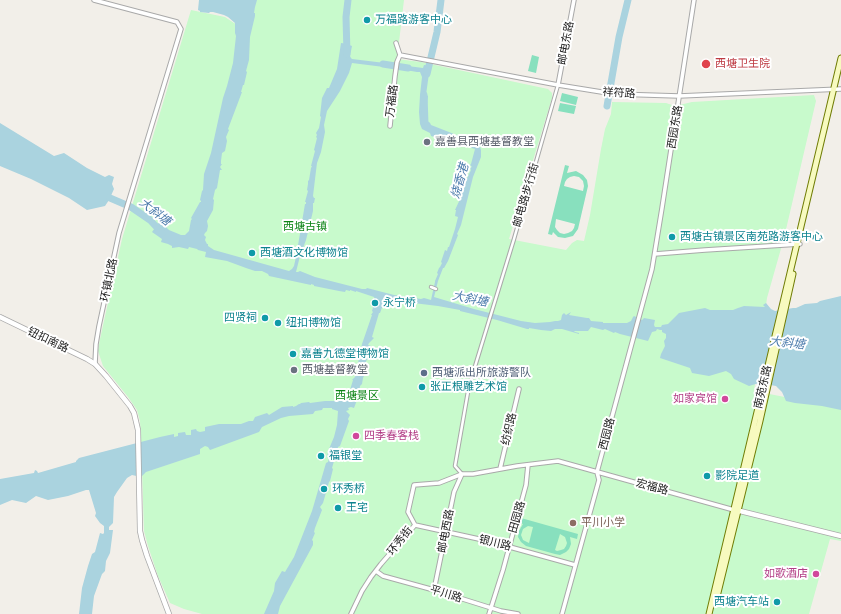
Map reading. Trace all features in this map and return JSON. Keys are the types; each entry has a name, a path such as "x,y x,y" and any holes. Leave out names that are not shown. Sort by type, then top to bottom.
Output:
{"main road":[{"path":"837,89 841,58"},
{"path":"837,89 841,71"},
{"name":"南苑东路","path":"709,614 758,421 793,267 837,89"},
{"name":"南苑东路","path":"713,614 736,510"}],"street":[{"name":"环镇北路","path":"94,0 177,22 181,29 119,233 99,326 95,364"},
{"name":"邮电东路","path":"558,85 574,0"},
{"name":"西园东路","path":"655,254 694,0"},
{"path":"396,43 400,55"},
{"name":"祥符路","path":"400,55 614,94 679,96 837,89"},
{"name":"万福路","path":"390,126 395,76 397,62 400,55"},
{"name":"邮电路步行街","path":"462,474 455,466 469,386 558,85"},
{"path":"655,254 799,244"},
{"name":"西园路","path":"562,614 599,480 597,472 655,254"},
{"path":"431,287 436,289"},
{"name":"钮扣南路","path":"0,318 88,359 95,364"},
{"path":"95,364 130,406 134,413 138,430 139,521 142,540 169,614"},
{"name":"纺织路","path":"500,469 519,389"},
{"name":"宏福路","path":"462,474 473,474 558,461 736,510 841,536"},
{"name":"田园路","path":"489,614 526,485 528,465"},
{"name":"环秀街","path":"351,614 362,591 376,571 414,525 408,512 414,485 440,483 462,474"},
{"name":"邮电西路","path":"434,590 454,492 462,474"},
{"name":"银川路","path":"414,525 446,531 575,565"},
{"name":"平川路","path":"376,571 383,576 434,590 500,611 518,614"}],"green space":[{"name":"西塘景区","path":"254,0 404,0 397,59 421,62 548,89 552,93 552,98 509,239 566,250 577,240 584,241 605,129 611,114 612,102 666,103 675,106 692,102 814,95 816,101 784,238 767,298 754,391 841,408 841,541 830,539 809,614 202,614 170,603 158,576 144,531 140,421 137,410 103,366 98,351 122,239 191,10 225,17 234,23 247,27"},
{"path":"532,55 539,57 536,73 528,71"},
{"path":"562,93 578,97 576,105 560,101"},
{"path":"560,103 576,106 574,114 558,111"},
{"path":"565,165 569,166 567,173 576,171 583,175 587,180 588,186 578,229 573,236 565,238 558,237 553,232 552,235 548,234","holes":["574,176 579,177 583,181 583,191 564,186 567,179","556,219 575,224 574,228 568,233 560,233 555,227"]},
{"path":"521,518 578,534 577,539 570,537 571,544 569,549 560,555 526,546 518,537 519,531 523,524 520,523","holes":["528,526 533,527 529,543 523,540 521,535 523,529","560,534 565,537 567,543 564,549 557,551 555,550"]}],"water":[{"path":"199,0 257,0 250,37 247,72 242,92 228,129 225,151 222,153 222,164 220,167 222,170 220,170 217,188 213,199 213,210 207,221 207,231 204,235 208,246 214,250 289,271 294,266 306,204 308,181 315,151 317,138 316,133 319,128 321,117 322,98 327,88 329,88 337,69 341,43 349,44 352,46 350,56 352,59 393,64 392,68 352,63 340,91 327,111 324,125 325,132 317,163 313,196 315,198 313,203 313,211 296,272 300,271 315,277 362,289 367,288 394,295 431,300 437,273 442,263 445,250 447,251 449,247 455,229 458,217 455,216 455,210 462,195 460,194 471,170 470,168 472,167 470,165 475,149 431,136 430,133 422,129 419,112 422,77 420,72 400,69 400,65 423,68 424,65 430,66 426,95 428,96 427,104 423,104 424,117 431,125 479,144 481,150 481,157 473,177 461,225 457,234 458,235 448,261 443,268 434,297 474,309 535,323 558,321 561,320 564,313 566,315 571,312 569,315 589,318 591,321 603,323 627,323 631,321 634,316 642,320 644,318 655,320 655,327 661,327 662,325 668,324 679,313 705,308 710,310 733,310 744,306 765,307 763,305 766,303 775,311 796,308 805,304 817,303 841,296 841,410 786,401 782,392 776,386 759,383 749,386 734,379 731,374 726,371 709,376 692,373 690,368 660,358 665,346 664,341 666,338 666,334 662,332 662,330 657,329 656,331 652,332 648,341 615,332 614,333 605,329 603,330 591,327 588,331 574,331 579,334 562,329 555,329 551,331 527,329 460,310 385,299 372,337 374,338 368,345 371,346 366,356 368,357 366,367 362,384 356,399 357,400 354,408 348,408 349,410 346,411 350,415 348,419 349,421 340,446 338,447 338,455 334,461 330,481 323,503 320,507 322,510 315,528 315,533 312,540 313,545 280,606 278,614 264,614 274,591 275,583 282,571 285,572 294,557 312,511 326,463 329,459 327,457 337,425 338,411 332,408 323,408 322,410 315,411 313,414 281,418 262,427 259,432 210,450 205,446 200,449 200,454 146,472 141,477 132,475 127,478 114,497 113,523 109,527 109,530 113,530 110,553 106,561 105,571 102,574 94,596 92,614 79,614 82,588 88,566 92,554 95,552 100,533 104,533 104,526 95,516 96,513 89,490 48,500 36,496 26,503 12,500 0,505 0,479 34,473 35,470 38,473 76,462 79,458 160,437 174,434 174,437 178,436 178,433 185,432 186,435 191,435 191,430 196,429 200,432 205,431 205,427 219,424 241,424 253,421 255,417 267,413 269,415 282,407 293,407 301,403 309,402 347,399 346,397 349,398 352,380 355,377 355,372 359,364 362,344 373,312 374,297 356,291 339,291 269,276 262,271 255,271 227,261 205,257 206,252 189,247 188,249 179,247 172,248 172,246 161,242 162,239 152,232 160,221 169,230 181,235 185,235 189,231 191,218 201,202 200,200 203,190 204,174 211,153 223,98 233,63 236,36 235,23 224,15 213,12 200,12 198,10"},
{"path":"0,123 54,156 64,153 87,168 105,177 109,175 114,177 112,184 114,189 105,206 87,210 69,198 31,179 0,166"}],"waterway":[{"path":"347,54 346,17 348,0"},
{"name":"烧香港","path":"427,74 437,32 441,0"},
{"path":"607,106 619,37 628,0"},
{"path":"383,64 408,68"},
{"name":"烧香港","path":"424,95 425,124 427,125"},
{"name":"大斜塘","path":"110,198 131,207 150,220 162,233"}],"place":[{"name":"万福路游客中心","path":"367,20"},
{"name":"西塘卫生院","path":"706,64"},
{"name":"嘉善县西塘基督教堂","path":"427,142"},
{"name":"西塘古镇景区南苑路游客中心","path":"672,237"},
{"name":"西塘酒文化博物馆","path":"252,253"},
{"name":"永宁桥","path":"375,303"},
{"name":"四贤祠","path":"265,318"},
{"name":"纽扣博物馆","path":"278,323"},
{"name":"嘉善九德堂博物馆","path":"293,354"},
{"name":"西塘基督教堂","path":"294,370"},
{"name":"西塘派出所旅游警队","path":"424,373"},
{"name":"张正根雕艺术馆","path":"422,387"},
{"name":"如家宾馆","path":"725,399"},
{"name":"四季春客栈","path":"356,436"},
{"name":"福银堂","path":"321,456"},
{"name":"影院足道","path":"707,476"},
{"name":"环秀桥","path":"324,489"},
{"name":"王宅","path":"338,508"},
{"name":"平川小学","path":"573,523"},
{"name":"如歌酒店","path":"816,574"},
{"name":"西塘汽车站","path":"777,602"}],"park label":[{"name":"西塘古镇","path":"305,227"}]}
